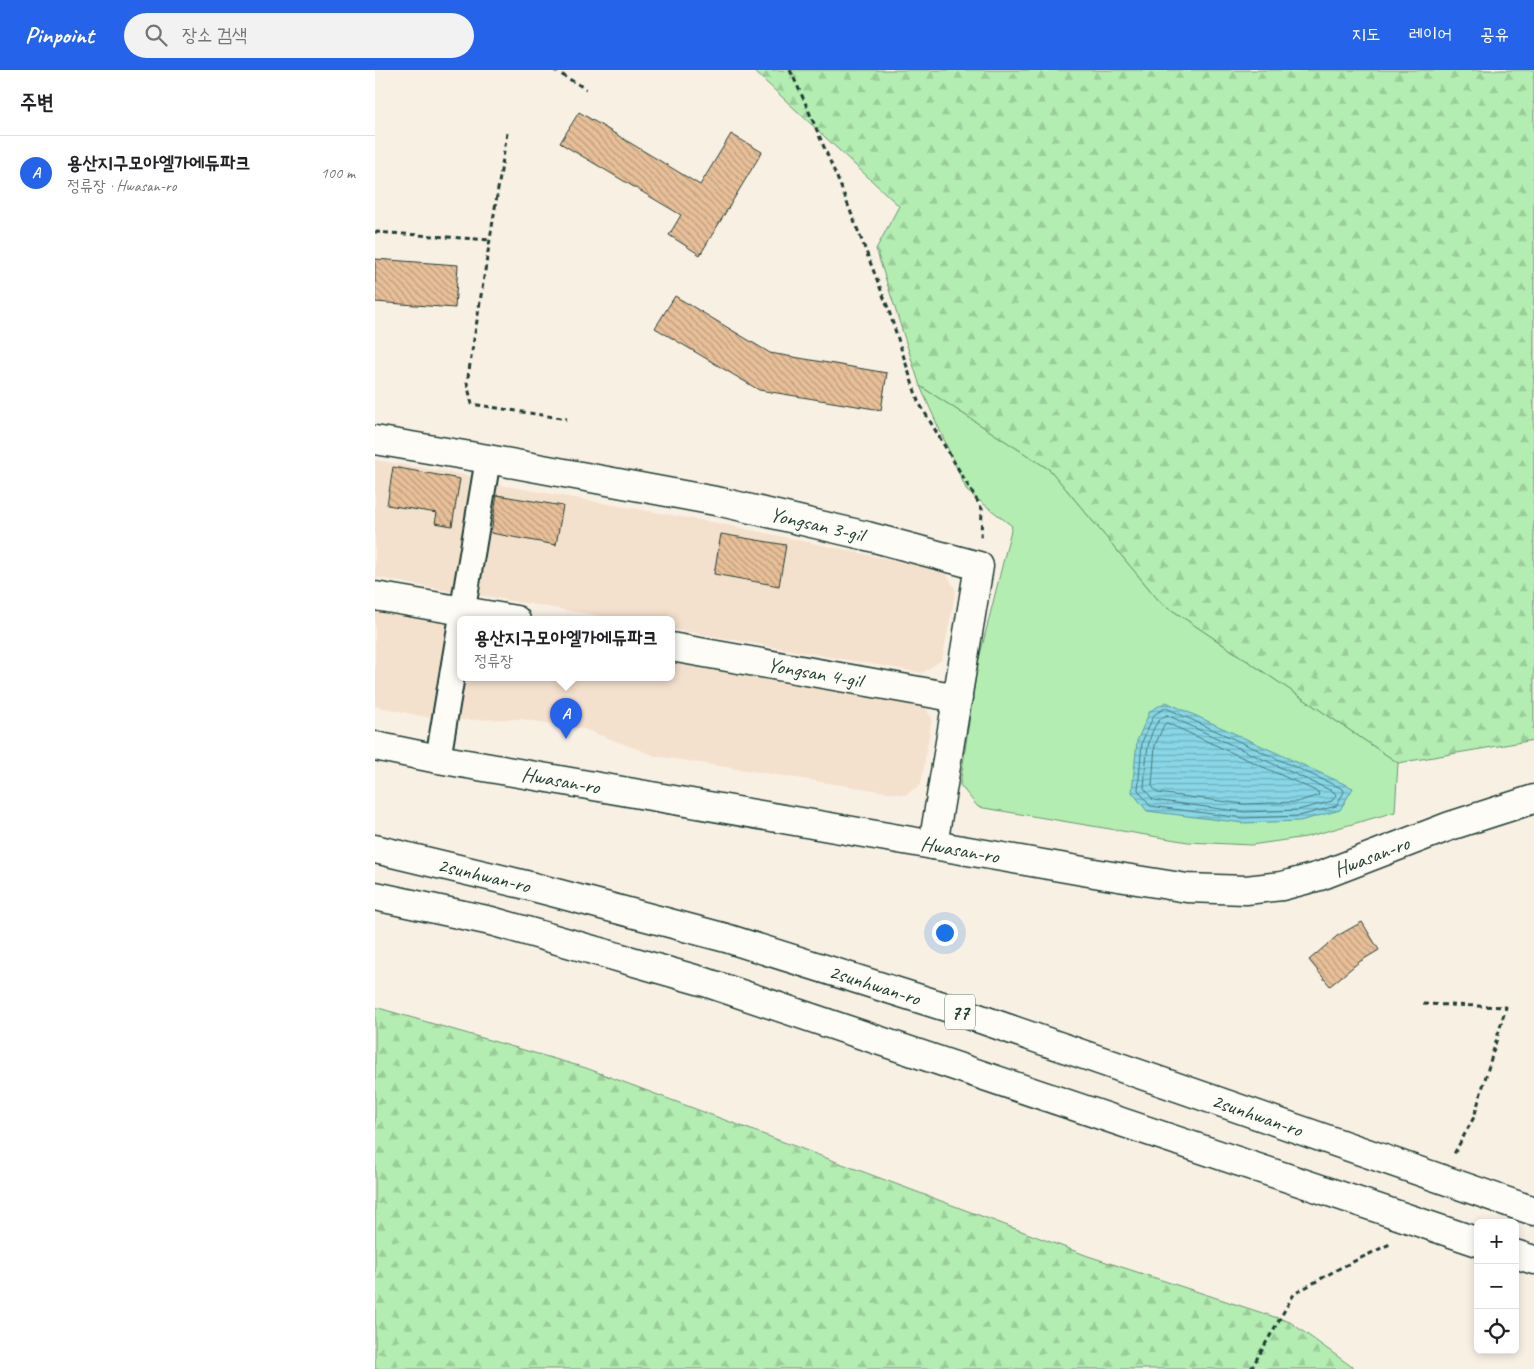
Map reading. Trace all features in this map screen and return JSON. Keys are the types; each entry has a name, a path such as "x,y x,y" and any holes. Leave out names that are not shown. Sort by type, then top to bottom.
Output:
{"main road":[{"name":"Yongsan 3-gil","path":"375,440 488,458 721,502 867,536 979,566"},
{"path":"933,845 979,566"},
{"path":"375,596 457,617"},
{"name":"Yongsan 4-gil","path":"675,648 958,698"},
{"name":"Hwasan-ro","path":"375,746 437,760 1187,888 1246,890 1283,886 1320,876 1450,826 1534,799"},
{"name":"2sunhwan-ro","path":"375,850 522,884 725,938 949,1008 1534,1211"},
{"name":"2sunhwan-ro","path":"375,896 491,921 705,982 1474,1241"},
{"path":"1519,1255 1534,1260"}],"street":[{"path":"462,616 488,458"},
{"path":"437,760 457,646"}],"path":[{"path":"554,70 586,89"},
{"path":"789,70 805,100 841,187 888,308 918,401 982,509 979,566"},
{"path":"507,133 467,384 472,404 567,419"},
{"path":"375,232 490,240"}],"shaded area":[{"path":"375,460 472,476 453,592 375,577"},
{"path":"495,484 723,524 945,571 956,590 942,660 922,673 675,630 675,616 600,616 478,595"},
{"path":"375,608 448,625 430,718 375,706"},
{"path":"675,661 920,700 932,718 921,785 905,795 655,756 584,729 521,719 457,720 464,681 675,681"}],"green space":[{"path":"753,70 1534,70 1534,740 1398,763 1160,602 1050,470 920,386 876,249 899,206"},
{"path":"920,386 1050,470 1160,602 1398,763 1395,812 1306,837 1251,845 1188,842 978,807 960,785 977,667 1012,526 967,491"},
{"path":"375,1007 586,1068 1088,1256 1290,1322 1355,1369 375,1369"}],"water":[{"path":"1166,702 1353,788 1340,810 1300,821 1243,823 1147,811 1132,792 1137,741 1150,711"}],"building":[{"path":"579,112 700,185 731,134 762,152 700,255 669,235 681,215 560,143"},
{"path":"375,259 458,265 455,308 375,302"},
{"path":"675,296 770,353 887,373 881,410 759,390 655,328"},
{"path":"393,467 460,479 452,526 435,523 437,513 387,505"},
{"path":"497,495 563,506 556,545 491,533"},
{"path":"721,534 786,545 779,586 714,574"},
{"path":"1362,922 1379,950 1359,962 1330,986 1309,960 1337,936"}],"place":[{"name":"용산지구모아엘가에듀파크","path":"566,739"}]}
